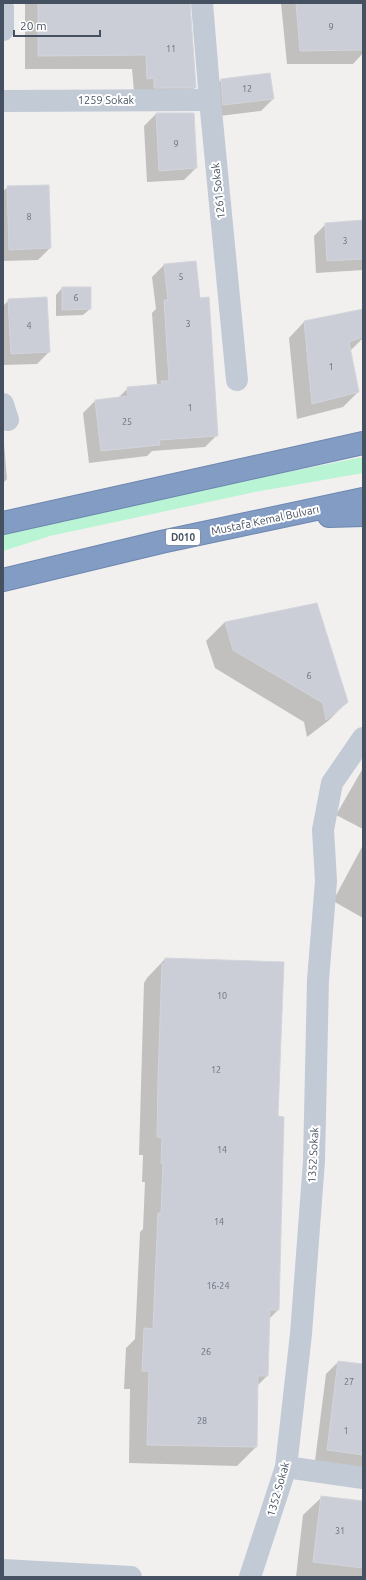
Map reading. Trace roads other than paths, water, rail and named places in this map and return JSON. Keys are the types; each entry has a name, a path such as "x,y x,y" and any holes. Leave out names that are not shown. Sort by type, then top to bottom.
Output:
{"highway":[{"path":"3,523 356,444"},
{"name":"Mustafa Kemal Bulvarı","path":"3,580 161,542 363,499"},
{"path":"278,517 363,515"}],"street":[{"name":"1261 Sokak","path":"202,3 237,380"},
{"path":"3,8 3,30"},
{"name":"1259 Sokak","path":"3,101 210,100"},
{"name":"1352 Sokak","path":"250,1577 286,1466 301,1334 314,1161 318,980 326,881 323,830 332,783 363,738"},
{"path":"286,1466 363,1478"},
{"path":"3,1570 131,1577"}]}
